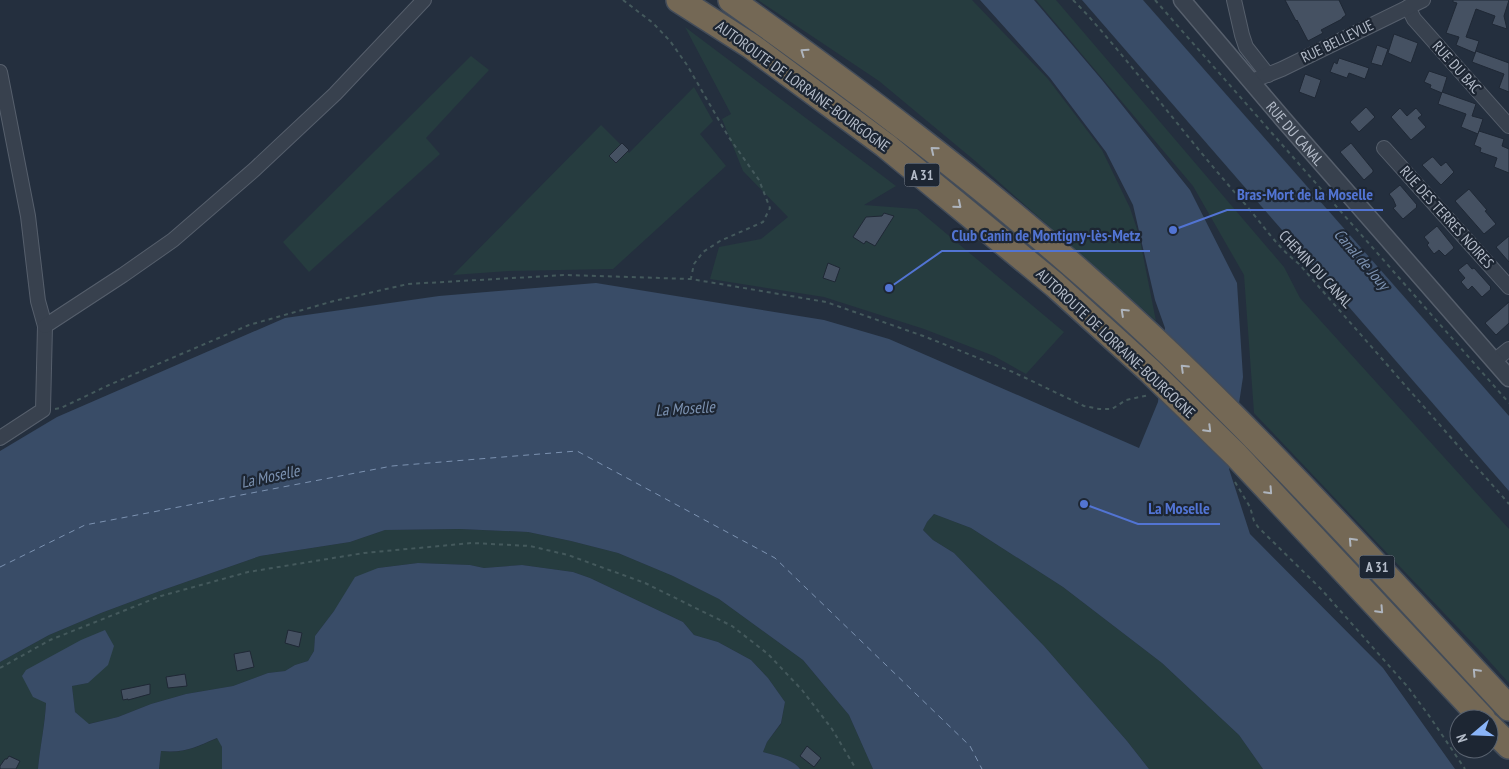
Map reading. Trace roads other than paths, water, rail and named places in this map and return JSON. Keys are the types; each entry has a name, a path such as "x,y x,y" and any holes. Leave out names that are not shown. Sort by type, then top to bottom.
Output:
{"highway":[{"name":"AUTOROUTE DE LORRAINE-BOURGOGNE","path":"679,0 751,46 885,144 1055,285 1149,370 1234,466 1472,709"},
{"name":"AUTOROUTE DE LORRAINE-BOURGOGNE","path":"730,0 860,93 995,199 1160,345 1244,427 1509,708"},
{"path":"1499,736 1509,746"}],"street":[{"path":"45,326 124,275 173,240 255,169 335,94 424,0"},
{"name":"RUE DU CANAL","path":"1182,0 1509,378"},
{"path":"1234,0 1246,47 1268,75"},
{"name":"RUE BELLEVUE","path":"1252,83 1423,0"},
{"name":"RUE DU BAC","path":"1408,7 1414,19 1509,126"},
{"path":"0,72 28,216 38,301 45,326 43,410 0,438"},
{"name":"RUE DES TERRES NOIRES","path":"1384,148 1509,287"},
{"path":"1494,361 1509,349"}],"water":[{"path":"980,0 1034,0 1102,80 1190,190 1237,283 1243,377 1229,469 1250,534 1383,668 1455,769 1263,769 1239,735 1162,663 1063,587 971,528 934,514 923,530 933,540 954,553 1044,646 1149,769 873,769 849,715 803,660 719,599 673,576 618,553 528,532 460,529 385,530 350,542 260,556 101,613 49,635 0,662 0,451 57,417 285,318 439,296 596,283 824,320 889,339 1139,448 1158,402 1165,328 1155,300 1133,205 1106,152 1050,78"},
{"name":"Canal de Jouy","path":"1082,0 1143,0 1509,416 1509,491"},
{"path":"418,563 470,565 484,568 522,565 573,572 590,578 683,622 694,635 718,642 751,660 768,678 785,702 781,723 767,742 763,752 788,760 800,769 222,769 222,747 217,738 184,750 161,751 159,769 38,769 46,703 33,697 22,676 26,670 81,640 105,630 114,646 108,665 88,683 72,686 75,712 89,724 118,717 151,704 186,694 233,686 268,673 285,671 295,665 308,661 314,651 315,636 334,611 355,577 378,568"}],"place":[{"name":"Bras-Mort de la Moselle","path":"1173,230"},
{"name":"Club Canin de Montigny-lès-Metz","path":"889,288"},
{"name":"La Moselle","path":"1084,504"}]}
